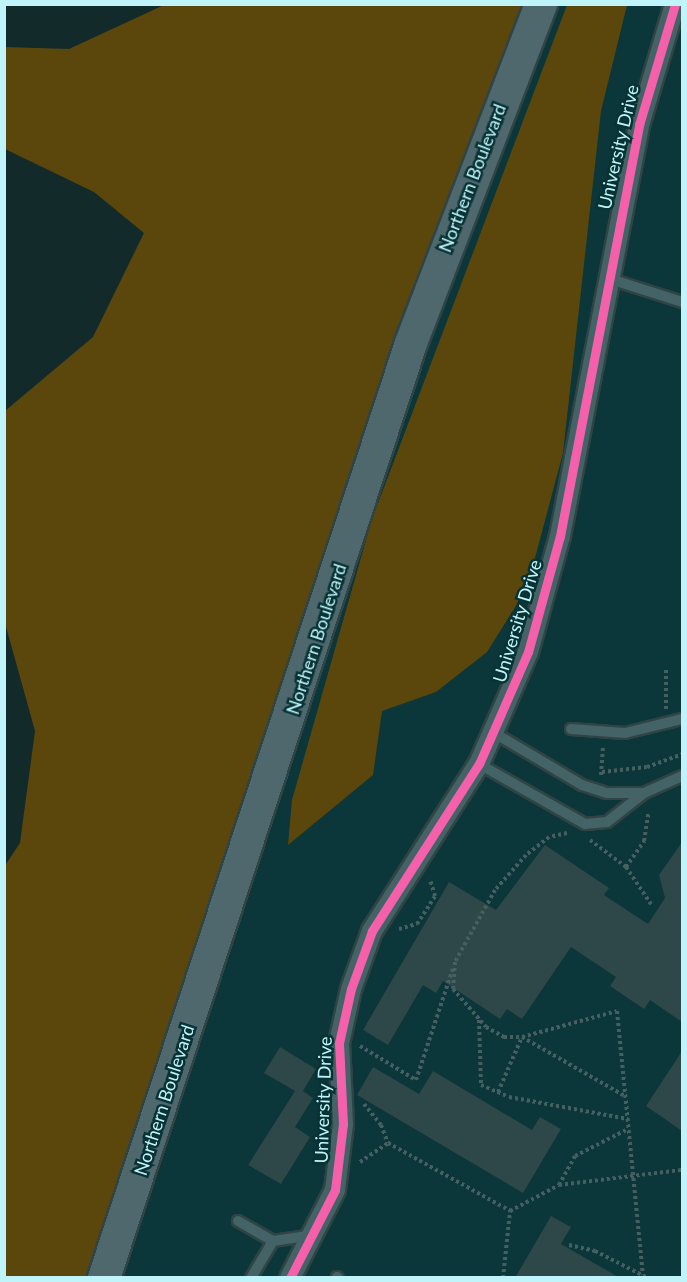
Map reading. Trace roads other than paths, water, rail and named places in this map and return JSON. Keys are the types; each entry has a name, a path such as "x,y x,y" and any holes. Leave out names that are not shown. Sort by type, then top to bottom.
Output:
{"main road":[{"name":"Northern Boulevard","path":"104,1278 411,343 541,4"}],"street":[{"name":"University Drive","path":"290,1278 314,1235 337,1177 341,1034 351,989 372,931 496,734 528,652 560,536 607,278 639,124 675,4"}],"lane":[{"path":"607,278 682,302"},
{"path":"571,729 625,733 682,719"},
{"path":"496,734 582,785 607,794 648,791"},
{"path":"479,764 585,824 607,822 648,791 682,776"},
{"path":"238,1221 273,1241 314,1235"},
{"path":"251,1278 273,1241"}]}
